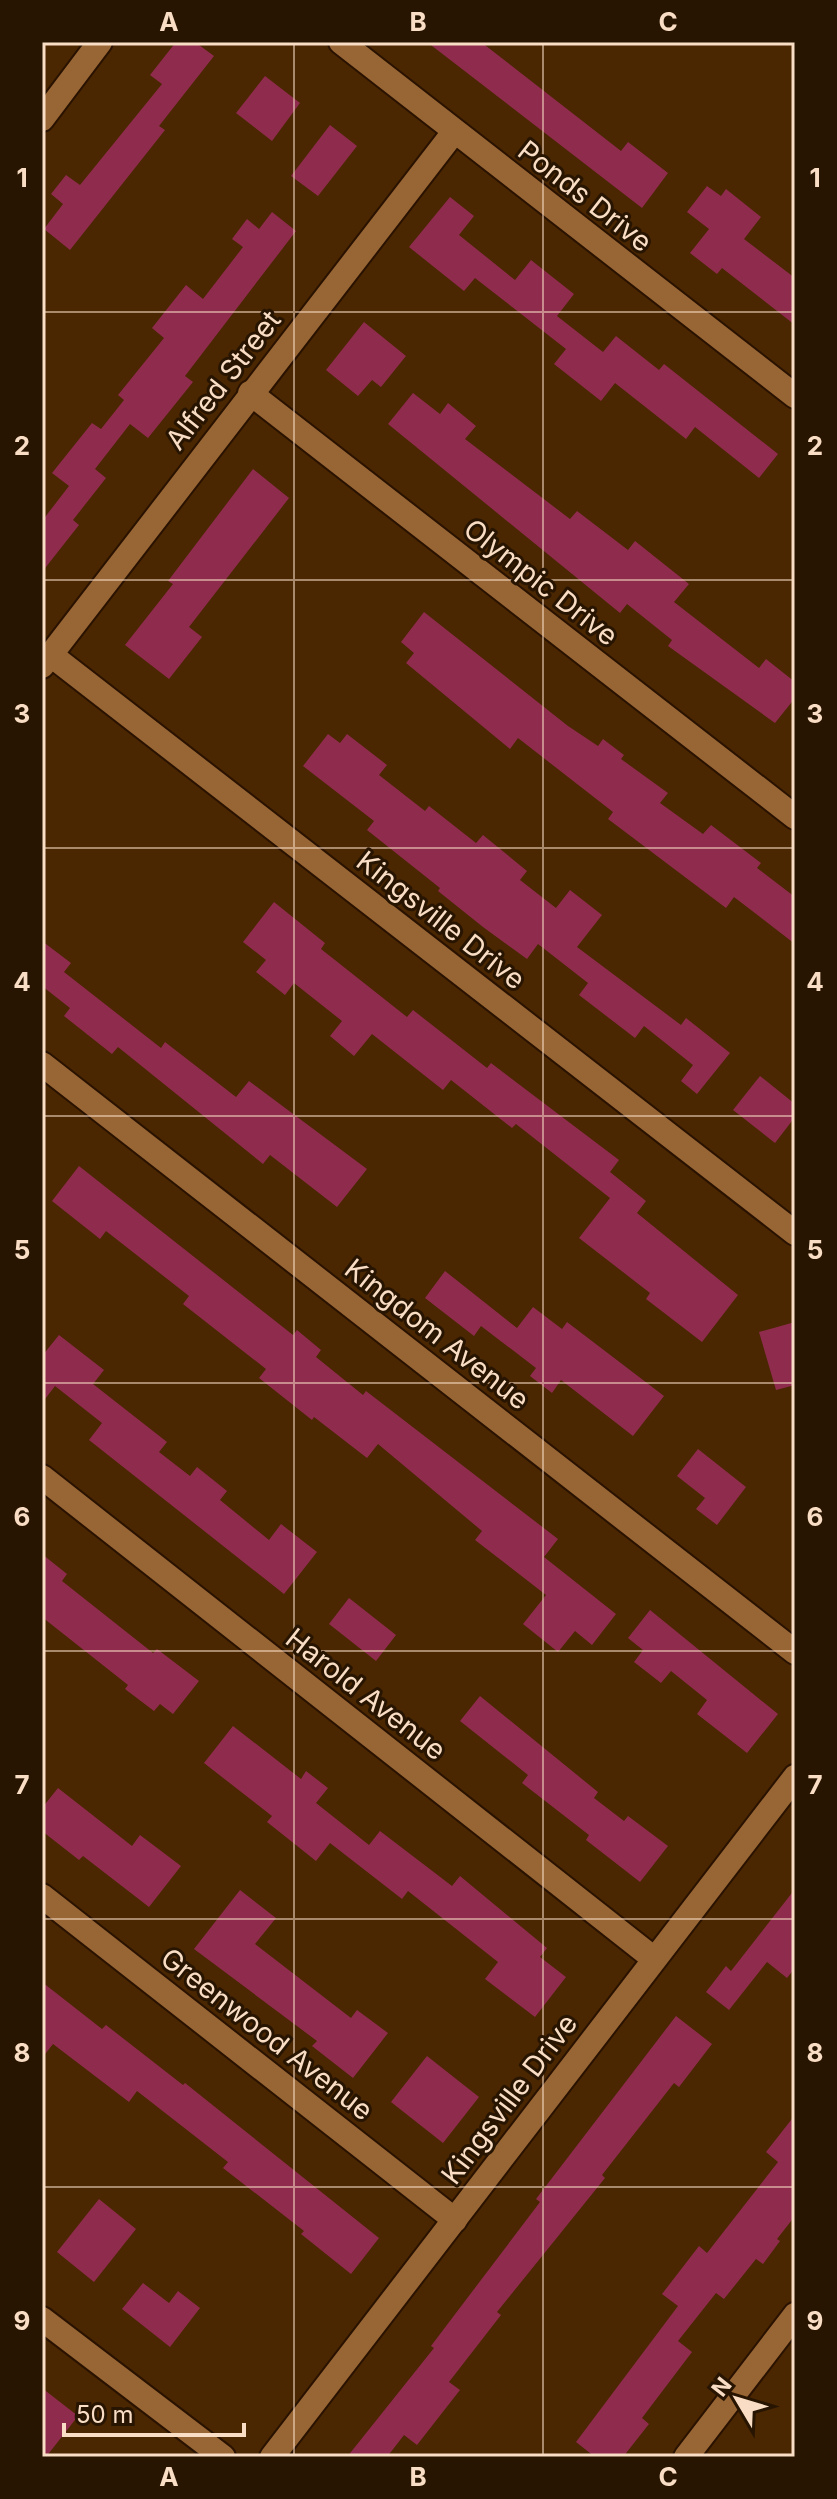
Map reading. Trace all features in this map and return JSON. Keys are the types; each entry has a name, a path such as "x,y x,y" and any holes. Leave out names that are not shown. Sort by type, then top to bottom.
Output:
{"street":[{"path":"42,119 100,42"},
{"name":"Ponds Drive","path":"341,42 795,396"},
{"name":"Alfred Street","path":"46,661 454,132"},
{"name":"Olympic Drive","path":"250,393 795,817"},
{"name":"Kingsville Drive","path":"46,661 795,1233"},
{"name":"Kingdom Avenue","path":"42,1064 795,1652"},
{"name":"Harold Avenue","path":"42,1477 653,1958"},
{"name":"Kingsville Drive","path":"272,2457 795,1777"},
{"name":"Greenwood Avenue","path":"42,1896 455,2220"},
{"path":"686,2457 795,2315"},
{"path":"42,2319 223,2457"}],"building":[{"path":"176,42 195,42 214,56 159,126 165,130 70,250 44,229 63,204 51,194 66,175 80,185 162,84 150,75"},
{"path":"427,42 481,42 621,151 628,142 668,173 642,208"},
{"path":"265,76 300,103 272,141 236,113"},
{"path":"330,125 357,146 318,196 291,176"},
{"path":"707,186 721,196 726,189 761,217 744,239 795,278 795,325 722,268 717,274 690,253 709,229 687,212"},
{"path":"450,197 474,216 459,235 515,280 531,260 574,294 557,316 603,352 616,336 659,370 664,364 778,454 759,478 695,427 686,439 615,383 601,401 554,364 566,349 475,278 464,291 409,247"},
{"path":"272,212 296,231 185,376 193,382 148,438 130,424 95,469 106,478 73,520 79,525 42,572 42,521 69,486 52,473 92,423 101,429 124,400 118,395 164,338 152,328 186,285 203,299 243,247 232,239 247,219 259,229"},
{"path":"364,322 406,356 381,387 372,380 358,396 326,370"},
{"path":"413,393 440,414 448,403 476,426 465,439 570,519 577,511 628,550 635,541 689,584 674,602 759,668 766,659 795,682 795,698 775,723 668,646 672,640 627,604 620,613 388,424"},
{"path":"253,469 289,498 189,627 202,637 169,679 125,645 173,584 168,581"},
{"path":"424,612 568,726 598,746 603,739 624,755 621,759 668,793 660,803 703,834 711,825 761,863 757,868 795,897 795,944 734,897 726,908 608,819 613,812 518,738 510,749 406,663 414,653 401,642"},
{"path":"328,734 340,743 347,734 387,765 379,775 425,811 429,806 476,843 483,835 527,871 520,880 556,908 570,890 602,915 577,947 681,1025 686,1018 730,1053 697,1094 681,1081 693,1065 644,1026 635,1038 579,995 588,983 538,944 527,959 438,891 440,888 367,830 374,821 303,766"},
{"path":"274,902 325,943 321,949 407,1017 413,1010 487,1068 491,1063 619,1160 610,1172 646,1201 637,1213 738,1295 702,1342 646,1299 650,1293 579,1238 610,1198 516,1124 512,1128 451,1080 443,1090 372,1034 354,1056 330,1036 342,1021 294,983 285,995 256,972 266,960 243,942"},
{"path":"42,941 71,963 64,972 161,1048 165,1042 236,1097 249,1081 367,1169 337,1207 270,1155 263,1164 118,1047 112,1054 64,1016 70,1008 42,986"},
{"path":"760,1076 795,1104 795,1117 775,1143 733,1110"},
{"path":"79,1166 293,1335 297,1330 321,1350 316,1357 363,1395 366,1391 558,1539 544,1557 616,1614 592,1645 575,1631 558,1652 523,1624 546,1595 475,1540 482,1531 378,1444 367,1458 314,1417 312,1420 259,1378 266,1369 183,1304 189,1296 106,1231 100,1239 52,1201"},
{"path":"445,1271 517,1328 533,1307 562,1329 567,1322 664,1396 633,1436 561,1380 552,1393 530,1376 536,1368 481,1326 474,1336 425,1298"},
{"path":"795,1322 795,1385 776,1390 759,1332"},
{"path":"59,1335 104,1370 93,1384 167,1442 159,1452 190,1476 197,1467 227,1491 220,1500 269,1540 281,1524 317,1552 284,1594 89,1440 102,1423 55,1386 42,1403 42,1356"},
{"path":"698,1449 746,1487 717,1525 696,1509 705,1498 677,1476"},
{"path":"42,1554 67,1574 62,1581 153,1653 157,1649 199,1681 173,1714 160,1704 154,1711 125,1689 128,1685 42,1617"},
{"path":"349,1598 396,1635 376,1661 329,1624"},
{"path":"650,1610 778,1714 747,1753 697,1714 707,1700 671,1671 661,1683 634,1662 643,1650 628,1638"},
{"path":"480,1696 598,1792 594,1798 624,1821 628,1816 668,1846 640,1882 586,1840 589,1835 522,1783 528,1775 460,1721"},
{"path":"233,1726 301,1779 306,1771 328,1788 316,1803 369,1845 380,1831 452,1886 460,1876 547,1948 540,1957 566,1977 535,2017 485,1979 498,1962 408,1891 402,1899 330,1843 316,1861 267,1822 272,1816 204,1763"},
{"path":"58,1788 132,1846 140,1835 181,1866 149,1907 83,1856 79,1860 42,1831 42,1808"},
{"path":"795,1889 795,1968 787,1978 767,1962 729,2010 706,1992 726,1966 731,1971"},
{"path":"240,1890 276,1918 255,1944 351,2018 357,2010 388,2033 353,2078 312,2046 317,2041 194,1949"},
{"path":"42,1982 102,2029 106,2025 183,2085 185,2083 379,2238 351,2274 301,2234 304,2231 223,2168 228,2162 137,2091 129,2102 53,2044 42,2058"},
{"path":"676,2016 712,2044 679,2087 674,2083 602,2175 605,2178 497,2312 501,2315 449,2382 460,2390 417,2445 404,2435 387,2457 347,2457 434,2348 431,2346 540,2202 536,2199"},
{"path":"427,2056 479,2097 443,2143 391,2102"},
{"path":"795,2115 795,2216 763,2264 756,2259 724,2299 716,2293 678,2341 692,2352 642,2418 649,2424 623,2457 595,2457 576,2442 678,2306 662,2294 699,2246 707,2253 778,2162 766,2152"},
{"path":"99,2199 136,2229 94,2282 57,2252"},
{"path":"143,2283 169,2303 178,2291 200,2308 170,2347 122,2309"},
{"path":"42,2388 78,2416 46,2457 42,2457"}]}
